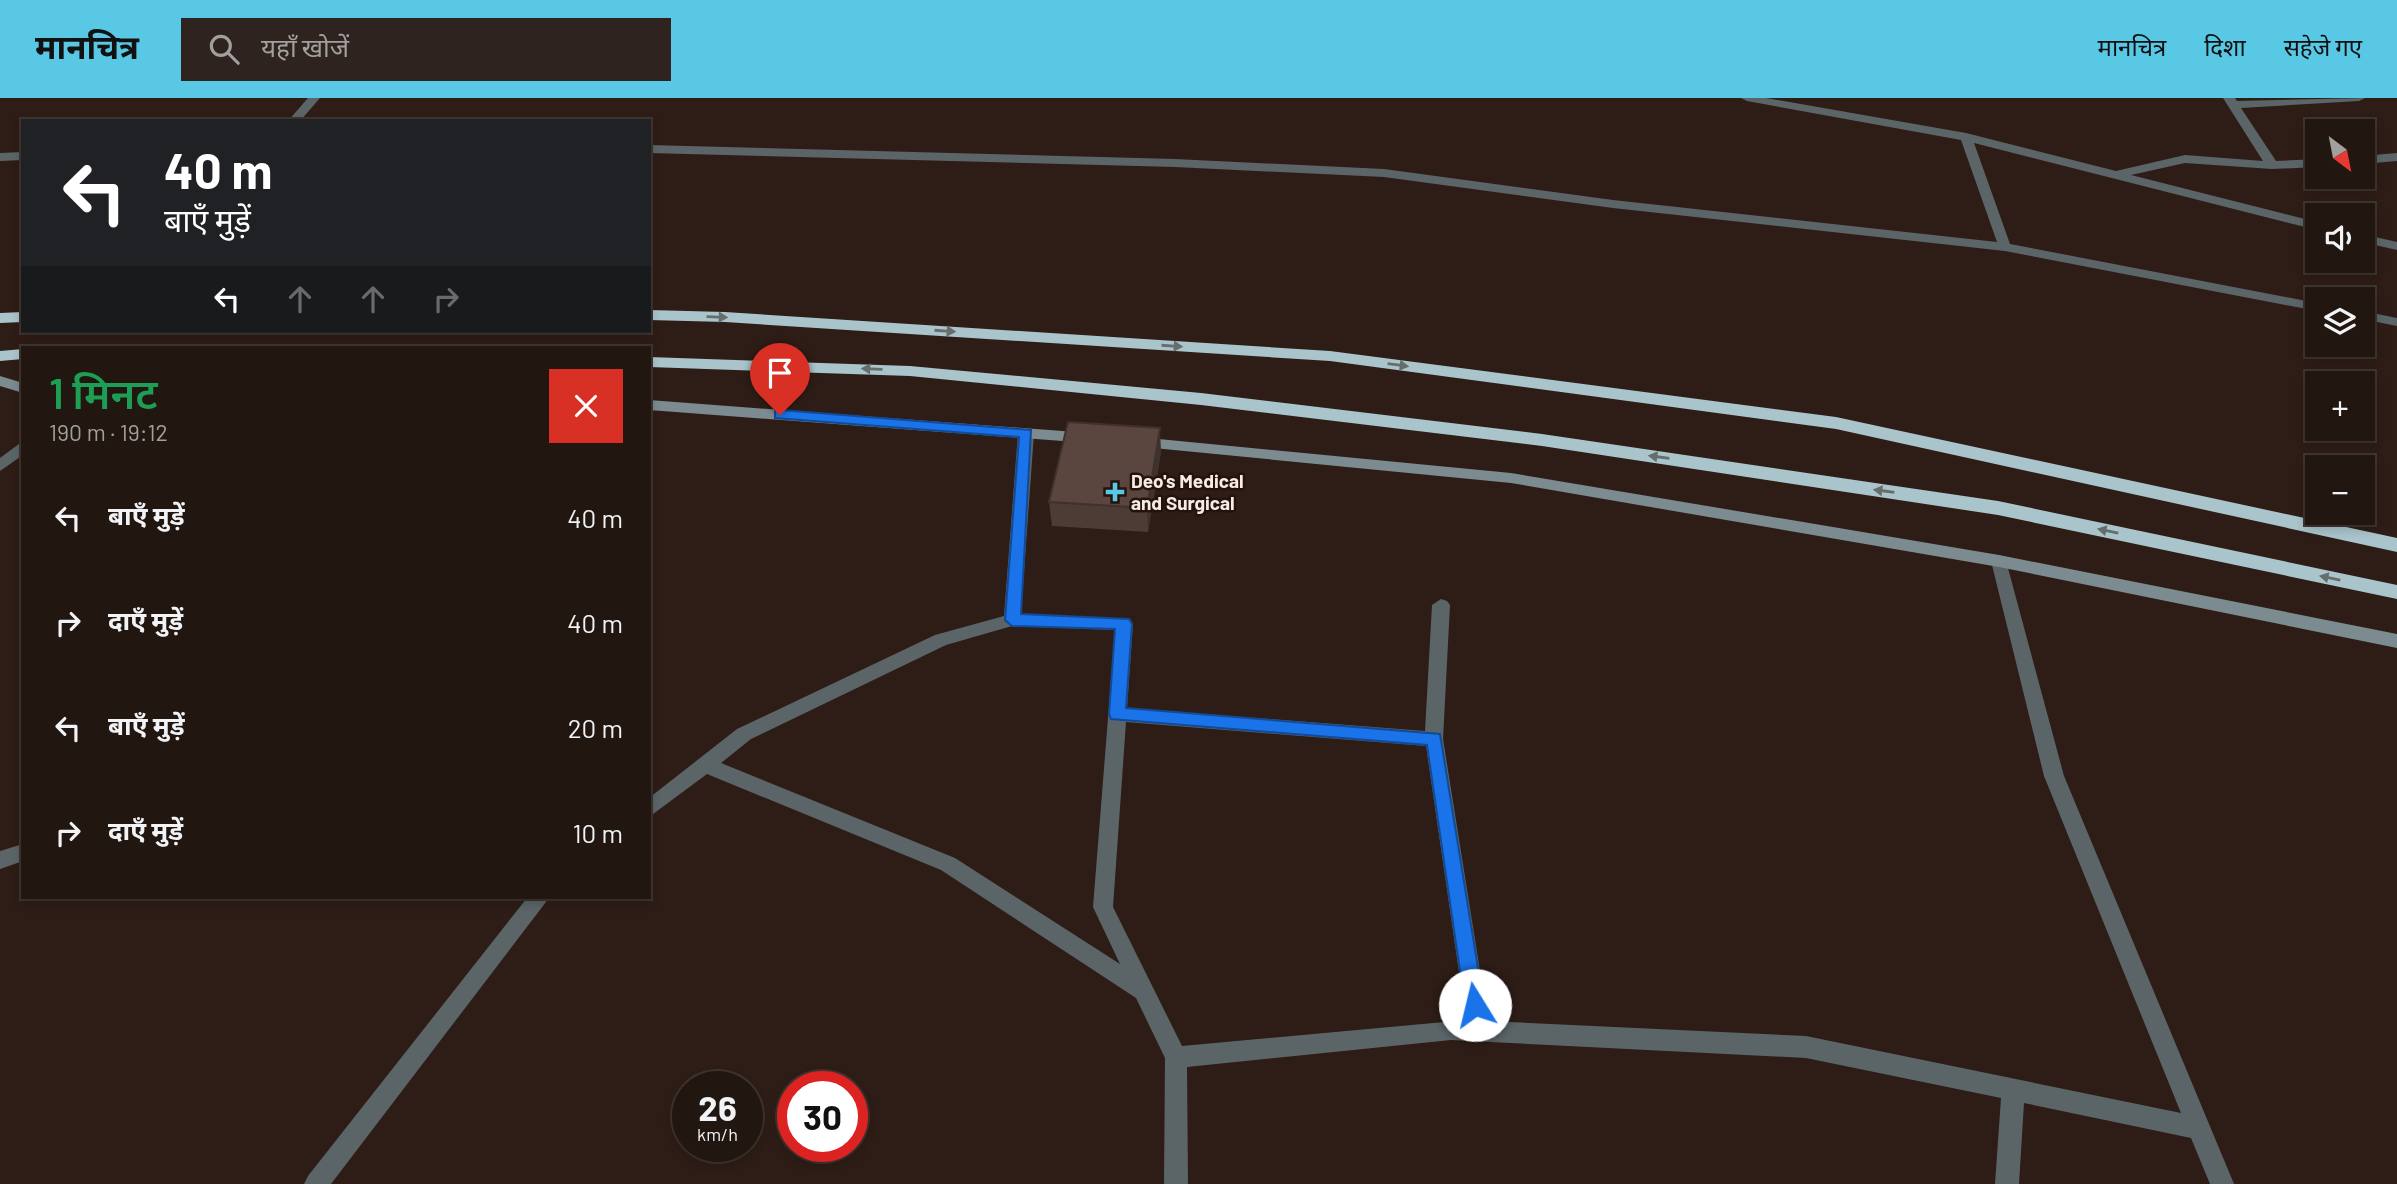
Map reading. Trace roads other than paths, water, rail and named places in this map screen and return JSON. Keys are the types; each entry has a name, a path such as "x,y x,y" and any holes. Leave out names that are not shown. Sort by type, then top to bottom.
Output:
{"highway":[{"path":"651,315 724,317 1330,356 1836,422 2397,545"},
{"path":"0,318 21,317"},
{"path":"0,356 21,354"},
{"path":"651,362 910,371 1201,399 1542,440 1998,508 2397,592"}],"street":[{"path":"296,119 314,98"},
{"path":"1747,98 1795,103 1966,137 2305,223"},
{"path":"2232,102 2360,98"},
{"path":"2232,102 2272,165"},
{"path":"1966,137 2005,247"},
{"path":"651,149 1161,163 1384,173 1614,204 2005,247 2305,305"},
{"path":"0,157 21,156"},
{"path":"2375,159 2397,157"},
{"path":"2113,176 2185,159 2272,165 2305,164"},
{"path":"2375,241 2397,246"},
{"path":"2375,318 2397,322"},
{"path":"0,382 21,387"},
{"path":"651,405 1115,440 1511,478 1999,561 2397,641"},
{"path":"1012,620 1026,433"},
{"path":"0,467 21,448"},
{"path":"1999,561 2054,776 2222,1184"},
{"path":"1441,605 1434,739 1479,1031"},
{"path":"651,807 744,734 929,646 1012,620 1124,624 1102,907 1176,1058 1177,1184"},
{"path":"1117,714 1434,739"},
{"path":"705,765 948,864 1142,990"},
{"path":"0,860 21,853"},
{"path":"316,1184 538,899"},
{"path":"1176,1058 1451,1030 1806,1047 2200,1128"},
{"path":"2007,1184 2014,1090"}],"place":[{"name":"Deo's Medical and Surgical","path":"1115,492"}]}
